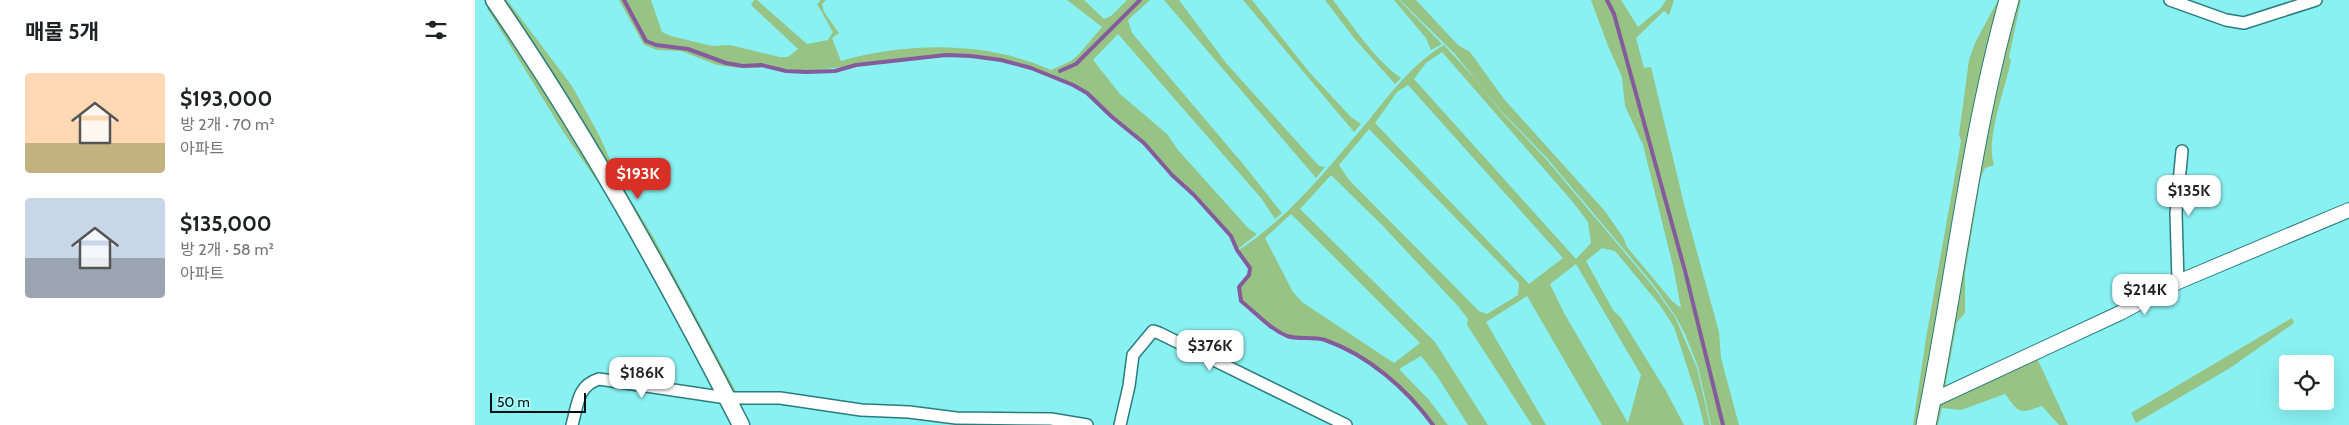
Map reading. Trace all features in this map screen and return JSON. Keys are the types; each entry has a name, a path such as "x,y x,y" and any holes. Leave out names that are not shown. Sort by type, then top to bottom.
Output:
{"main road":[{"path":"494,0 534,57 585,139 660,271 741,425"},
{"path":"1926,425 1994,52 2009,0"}],"street":[{"path":"2170,0 2226,20 2244,23 2316,0"},
{"path":"2178,282 2176,213 2182,151"},
{"path":"1931,401 2120,313 2178,282 2349,210"},
{"path":"1121,425 1133,355 1153,331 1346,425"},
{"path":"572,425 582,389 588,382 599,378 727,398 780,398 861,410 909,412 956,418 1051,419 1087,425"}],"green space":[{"path":"500,0 507,0 572,86 599,135 621,184 654,238 739,397 733,397"},
{"path":"619,0 623,0 646,42 656,46 688,50 726,64 743,67 761,66 760,68 739,68 717,65 681,51 657,50 644,45"},
{"path":"625,0 651,0 662,32 671,36 712,46 730,45 780,57 788,57 798,49 751,5 754,0 757,0 807,44 828,40 833,32 817,4 821,0 826,0 822,4 824,12 839,33 832,38 841,61 893,50 920,48 974,49 1001,54 1051,70 1071,61 1102,27 1067,0 1084,0 1104,19 1111,16 1127,0 1139,0 1075,64 1059,71 1060,73 1076,65 1141,0 1150,0 1128,20 1132,33 1282,213 1275,219 1261,198 1118,34 1093,60 1120,94 1167,134 1178,150 1249,229 1257,234 1238,249 1231,236 1213,214 1172,174 1144,143 1112,116 1088,92 1073,84 1031,68 1001,60 971,56 946,55 807,71 726,62 689,48 656,45 647,41"},
{"path":"1164,0 1179,0 1226,63 1319,166 1325,167 1316,178"},
{"path":"1243,0 1252,0 1310,73 1351,117 1361,124 1354,132"},
{"path":"1325,0 1333,0 1373,52 1391,71 1401,78 1395,84 1354,38"},
{"path":"1394,0 1399,0 1442,44 1431,50 1426,38"},
{"path":"1400,0 1416,0 1458,45 1470,52 1504,99 1604,210 1623,237 1627,247 1672,301 1681,308 1673,266 1643,145 1625,106 1622,77 1591,0 1606,0 1613,14 1652,149 1722,425 1711,425 1698,367 1685,334 1676,317 1653,284 1546,157 1504,114 1454,53"},
{"path":"1609,0 1621,0 1638,27 1661,8 1666,0 1674,0 1669,15 1664,11 1636,38 1644,68 1651,67 1686,212 1719,332 1721,358 1739,425 1724,425 1686,270 1615,13"},
{"path":"1998,0 2004,0 1919,425 1913,425 1926,338 1961,141 1959,134 1969,60 1975,43"},
{"path":"2014,0 2021,0 2009,57 2011,60 1994,127 1992,154 1994,165 1985,168 1981,177 1965,273 1965,313 1957,322 1944,393 1939,394 1970,204"},
{"path":"492,5 607,184 604,191 564,133 487,8"},
{"path":"1444,45 1477,81 1504,115 1545,158 1652,285 1675,317 1697,368 1710,425 1704,425 1697,397 1674,327 1659,304 1615,251 1602,248 1586,261 1613,310 1621,318 1666,391 1684,425 1602,425 1527,296 1486,322 1546,425 1532,425 1467,325 1468,319 1458,306 1381,224 1331,175 1300,209 1435,342 1488,425 1468,425 1437,376 1421,356 1399,369 1429,400 1448,425 1434,425 1412,398 1372,364 1326,340 1288,335 1270,325 1242,301 1240,287 1249,275 1251,268 1239,250 1258,237 1292,207 1323,174 1412,70","holes":["1442,52 1572,201 1588,222 1591,243 1576,259 1414,79 1426,63","1408,85 1563,258 1529,284 1375,123 1397,92","1369,129 1519,283 1518,295 1487,314 1479,311 1349,180 1339,165","1291,214 1420,343 1394,363 1302,302 1293,292 1265,238","1576,264 1641,375 1628,423 1564,313 1550,284"]},
{"path":"2292,318 2294,323 2230,368 2136,423 2131,413"},
{"path":"2036,356 2068,425 2059,425 2042,406 2024,411 2017,409 2005,394 1961,410 1942,408 1938,425 1932,425 1937,401"}],"waterway":[{"path":"624,0 646,41 656,45 688,49 726,63 743,66 761,65 786,71 807,72 835,71 856,65 946,55 971,56 1001,60 1031,68 1073,85 1087,93 1112,117 1144,143 1231,236 1237,250 1250,268 1249,275 1239,287 1241,301 1269,325 1287,336 1325,340 1341,346 1371,364 1399,386 1433,425"},
{"path":"1060,71 1076,64 1140,0"},
{"path":"1607,0 1614,14 1685,271 1723,425"}]}
